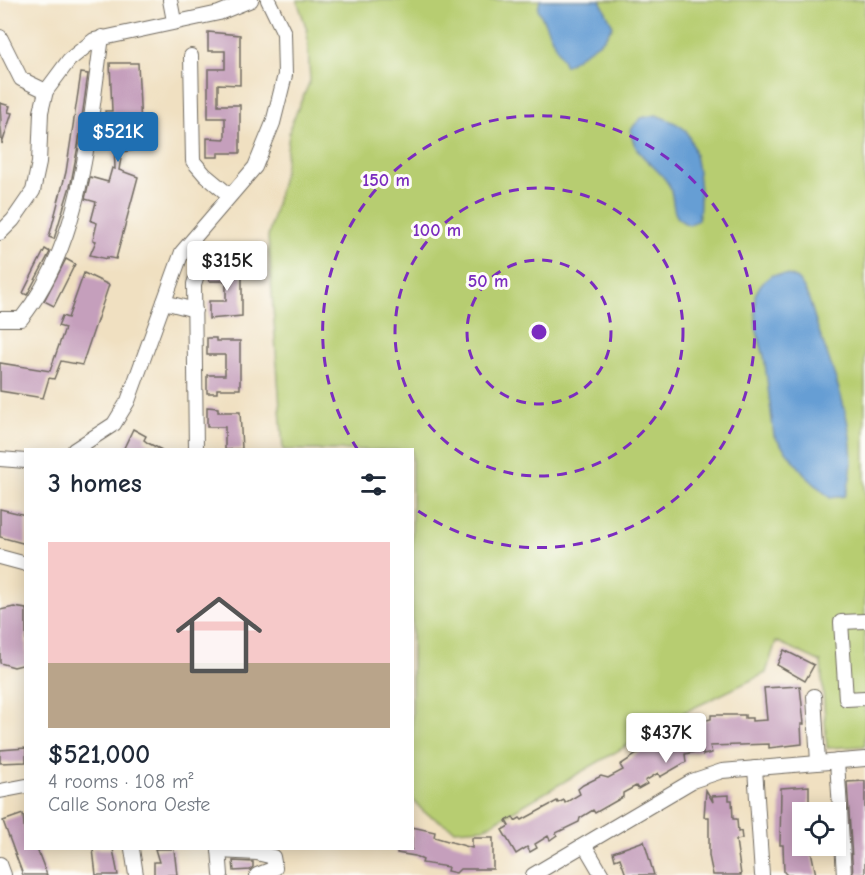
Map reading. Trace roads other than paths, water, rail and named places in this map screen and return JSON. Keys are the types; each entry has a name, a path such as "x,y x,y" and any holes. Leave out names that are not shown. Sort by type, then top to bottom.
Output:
{"street":[{"path":"170,0 174,21"},
{"path":"0,234 33,191 39,163 41,112 46,92 69,60 94,40 102,37 219,13 251,0"},
{"path":"83,448 114,424 128,401 182,252 255,167 273,123 285,75 284,33 268,0"},
{"path":"0,37 21,79 46,92"},
{"path":"0,319 21,319 39,296 66,235 84,156 102,37"},
{"path":"191,56 194,161 205,175 230,195"},
{"path":"196,448 195,275 203,257"},
{"path":"164,302 195,310"},
{"path":"0,459 24,461"},
{"path":"0,557 24,563"},
{"path":"865,621 841,622 846,699 865,698"},
{"path":"814,696 818,762"},
{"path":"533,875 692,781 722,771 865,759"},
{"path":"837,761 844,875"},
{"path":"754,768 762,875"},
{"path":"0,791 24,786"},
{"path":"585,846 602,875"},
{"path":"132,850 136,875"},
{"path":"221,875 219,850 249,852 273,857 275,868 257,875"},
{"path":"0,864 4,875"}],"water":[{"path":"540,0 600,0 613,26 603,40 565,66 538,9"},
{"path":"656,115 682,127 693,148 700,187 699,211 698,220 689,225 677,217 667,182 639,152 632,138 631,129 641,118"},
{"path":"772,275 792,276 802,286 833,369 846,413 852,456 845,496 830,498 807,477 774,436 764,356 756,328 755,307 755,295 761,284"}]}
